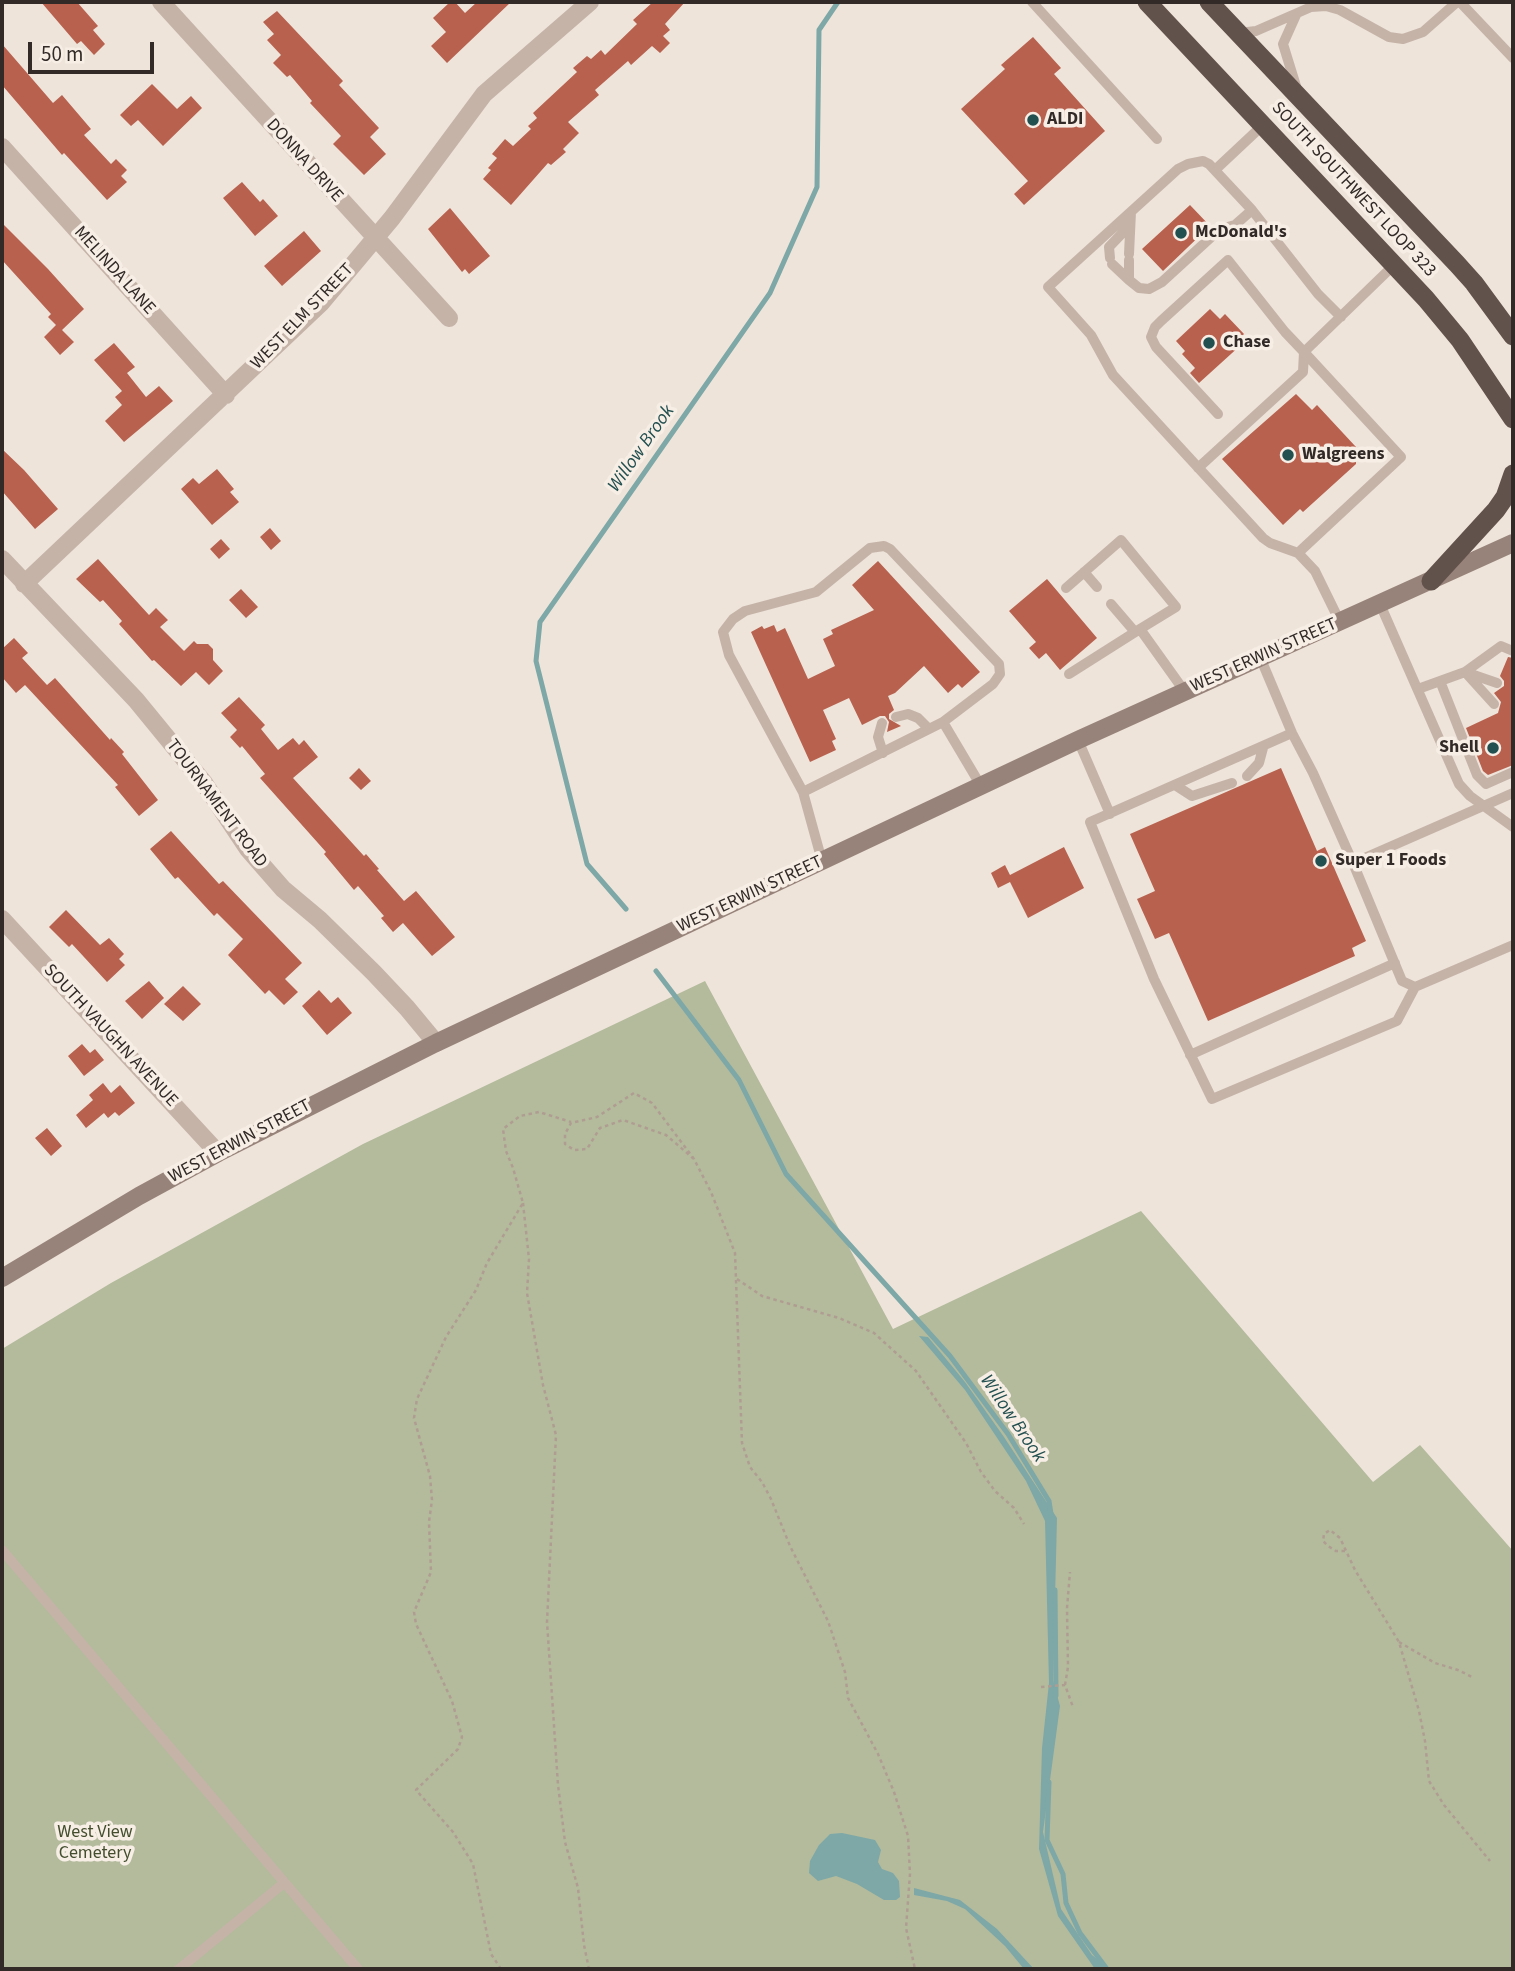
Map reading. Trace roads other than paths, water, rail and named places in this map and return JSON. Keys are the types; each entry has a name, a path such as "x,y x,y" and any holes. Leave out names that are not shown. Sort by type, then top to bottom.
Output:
{"highway":[{"name":"SOUTH SOUTHWEST LOOP 323","path":"1147,2 1395,263 1460,340 1513,419"},
{"name":"SOUTH SOUTHWEST LOOP 323","path":"1209,2 1475,283 1513,336"},
{"path":"1431,581 1496,510 1505,497 1513,474"}],"main road":[{"name":"WEST ERWIN STREET","path":"2,1278 139,1196 218,1153 436,1043 1078,740 1513,543"}],"street":[{"name":"DONNA DRIVE","path":"161,2 449,318"},
{"name":"WEST ELM STREET","path":"24,584 321,303 375,239 484,94 590,2"},
{"name":"MELINDA LANE","path":"2,147 226,395"},
{"name":"TOURNAMENT ROAD","path":"2,559 136,700 204,783 248,849 283,889 320,920 374,973 436,1043"},
{"name":"SOUTH VAUGHN AVENUE","path":"2,919 218,1153"}],"lane":[{"path":"1032,2 1157,139"},
{"path":"1238,33 1256,31 1311,7 1333,7 1382,34 1403,39 1423,32 1459,2 1513,58"},
{"path":"1296,15 1283,44 1301,100"},
{"path":"1215,170 1263,124"},
{"path":"1340,317 1318,294 1252,210 1215,170 1203,161 1188,163 1178,169 1048,287 1091,335 1113,375 1263,538 1298,553 1315,571 1340,622"},
{"path":"1130,225 1109,247 1111,261 1129,280 1144,289 1155,287 1220,229 1235,225 1252,210"},
{"path":"1129,280 1130,212"},
{"path":"1218,414 1156,347 1151,337 1155,327 1228,260 1285,332 1401,457 1298,553"},
{"path":"1198,468 1303,372 1304,352 1395,263"},
{"path":"1066,588 1121,540 1176,607 1069,674"},
{"path":"803,792 943,722 993,684 1000,674 999,664 890,549 884,546 870,548 816,592 745,611 733,619 723,632 729,655 803,792 822,861"},
{"path":"1084,572 1097,587"},
{"path":"1111,604 1138,631 1185,692"},
{"path":"1380,604 1459,784 1470,796 1513,827"},
{"path":"1418,689 1465,672 1501,646 1513,651"},
{"path":"1260,657 1292,733 1353,863 1402,981 1415,987"},
{"path":"1465,672 1497,683"},
{"path":"1465,672 1494,704"},
{"path":"1440,681 1477,775 1486,785 1513,772"},
{"path":"896,717 908,714 918,718 929,729"},
{"path":"943,722 981,786"},
{"path":"882,723 878,737 883,753"},
{"path":"1292,733 1090,822 1154,979 1212,1099 1397,1021 1415,987 1513,945"},
{"path":"1078,740 1110,814"},
{"path":"1247,776 1259,764 1263,747"},
{"path":"1175,785 1192,796 1232,783"},
{"path":"1353,863 1513,793"},
{"path":"1190,1055 1395,963"},
{"path":"2,1550 358,1969"},
{"path":"179,1969 284,1883"}],"water":[{"path":"919,1336 928,1337 965,1382 1057,1518 1053,1680 1060,1706 1043,1832 1061,1909 1092,1955 1110,1969 1095,1969 1058,1916 1039,1849 1042,1748 1049,1683 1045,1521 1026,1481 965,1390"},
{"path":"842,1833 875,1840 881,1850 878,1862 882,1869 893,1873 899,1881 900,1897 896,1900 884,1900 857,1884 836,1876 818,1881 809,1873 810,1861 819,1845 830,1834"},
{"path":"914,1888 960,1900 997,1929 1034,1969 1024,1969 1005,1946 965,1909 947,1901 914,1895"}],"waterway":[{"name":"Willow Brook","path":"626,909 587,864 536,661 540,622 770,293 817,187 819,30 838,2"},
{"name":"Willow Brook","path":"656,971 739,1080 786,1174 950,1356 1008,1434 1049,1501 1051,1514"},
{"name":"Willow Brook","path":"1055,1590 1056,1696"},
{"name":"Willow Brook","path":"1049,1782 1047,1840 1063,1874 1066,1903 1080,1933 1107,1969"}],"place":[{"name":"ALDI","path":"1033,120"},
{"name":"McDonald's","path":"1181,233"},
{"name":"Chase","path":"1209,343"},
{"name":"Walgreens","path":"1288,455"},
{"name":"Shell","path":"1493,748"},
{"name":"Super 1 Foods","path":"1321,861"}],"park label":[{"name":"West View Cemetery","path":"95,1843"}]}
